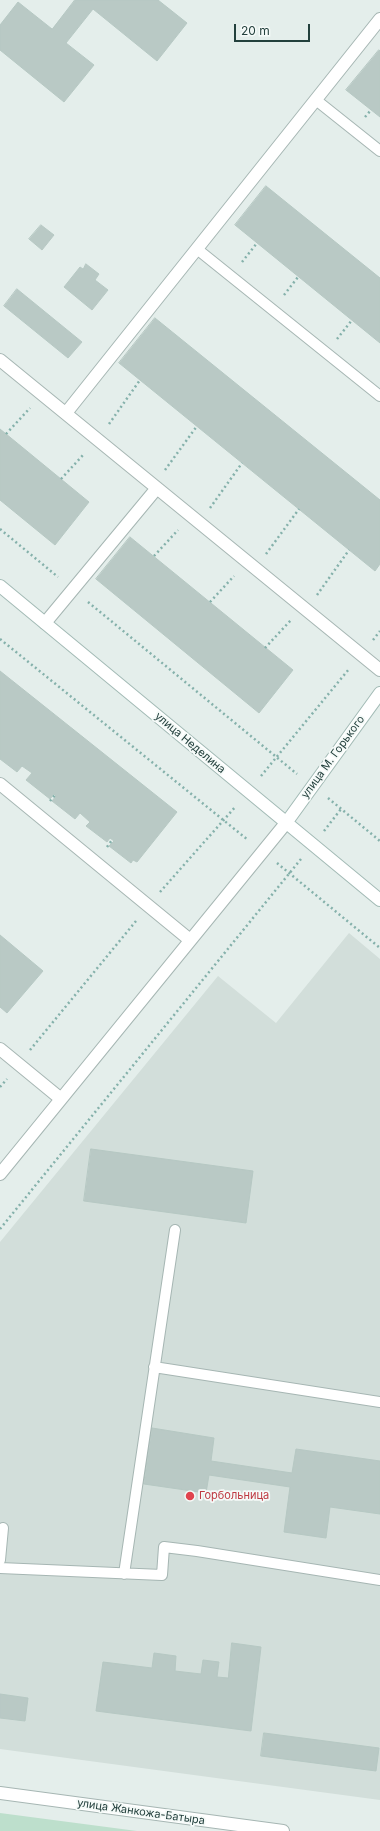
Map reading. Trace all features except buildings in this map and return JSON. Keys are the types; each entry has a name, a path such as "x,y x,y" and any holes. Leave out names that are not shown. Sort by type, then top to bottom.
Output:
{"street":[{"path":"66,413 380,19"},
{"path":"0,360 380,670"},
{"path":"45,623 156,487"},
{"name":"улица Неделина","path":"0,586 380,900"},
{"name":"улица М. Горького","path":"0,1174 286,823 311,786 380,693"},
{"path":"0,784 190,940"},
{"path":"0,1049 61,1099"},
{"name":"улица Жанкожа-Батыра","path":"0,1792 283,1831"}],"lane":[{"path":"316,100 380,151"},
{"path":"197,249 380,396"},
{"path":"124,1574 175,1230"},
{"path":"154,1367 380,1402"},
{"path":"0,1560 3,1528"},
{"path":"0,1568 162,1575 164,1547 380,1580"}],"path":[{"path":"231,276 257,244"},
{"path":"273,309 298,277"},
{"path":"326,353 352,320"},
{"path":"61,479 98,439 140,380"},
{"path":"6,434 43,394"},
{"path":"156,487 197,426"},
{"path":"154,556 195,519 242,463"},
{"path":"210,602 251,565 299,509"},
{"path":"0,529 311,786 380,841"},
{"path":"265,648 304,608 349,550"},
{"path":"0,639 263,851 380,948"},
{"path":"276,757 361,654"},
{"path":"19,1064 223,819"},
{"path":"0,1229 289,873"}],"shaded area":[{"name":"Горбольница","path":"349,933 380,959 380,1800 0,1749 0,1242 218,976 276,1023"}],"green space":[{"path":"0,1813 137,1831 0,1831"}],"place":[{"name":"Горбольница","path":"190,1496"}]}
